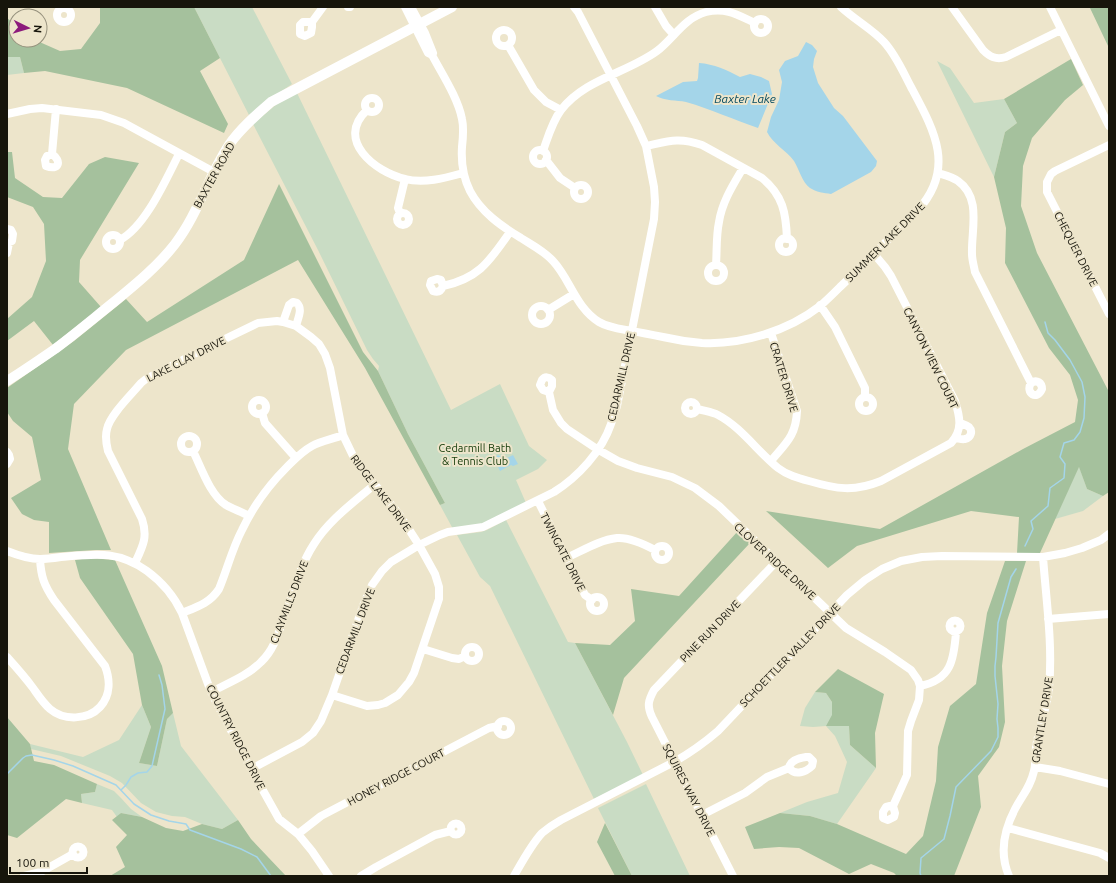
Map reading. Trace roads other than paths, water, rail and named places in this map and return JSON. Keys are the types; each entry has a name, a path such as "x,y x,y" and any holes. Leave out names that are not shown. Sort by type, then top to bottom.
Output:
{"main road":[{"name":"BAXTER ROAD","path":"7,381 54,349 102,312 165,257 177,242 190,220 214,172 235,137 271,102 417,24 452,7"}],"street":[{"path":"312,22 323,7"},
{"path":"405,7 417,24"},
{"path":"367,110 362,114 358,121 355,134 356,142 361,152 367,159 379,168 389,174 405,179 428,180 463,173 462,119 456,102 432,56 428,53 412,7"},
{"path":"655,7 666,26 674,35"},
{"name":"SUMMER LAKE DRIVE","path":"463,173 470,190 485,212 510,232 538,249 551,259 574,294 590,314 599,322 609,327 682,341 709,343 734,341 771,333 792,323 820,306 925,203 938,173 938,150 935,135 929,121 894,57 881,39 842,7"},
{"path":"952,7 983,50 989,56 994,58 1006,57 1061,30"},
{"path":"1050,7 1109,126"},
{"name":"CEDARMILL DRIVE","path":"251,769 302,742 313,733 321,721 332,695 364,603 372,585 382,571 391,562 419,545 448,532 484,527 565,486 591,459 611,425 617,406 654,219 655,202 653,180 646,146 577,9"},
{"path":"543,151 560,110 569,102 581,92 610,75 656,51 684,24 699,14 722,9 756,22"},
{"path":"508,45 534,90 546,102 560,110"},
{"path":"7,114 42,108 92,113 118,120 214,172"},
{"path":"52,154 56,109"},
{"path":"646,146 686,140 702,145 762,178 775,191 783,206 787,221 787,239"},
{"name":"CHEQUER DRIVE","path":"1109,144 1055,171 1051,174 1047,182 1047,192 1109,314"},
{"path":"543,151 537,151 534,154 533,159 540,164 546,160"},
{"path":"543,151 546,156 546,160 560,178 575,188"},
{"path":"120,240 126,237 147,212 179,154"},
{"path":"716,265 718,223 721,211 743,168"},
{"path":"938,173 959,181 969,193 974,210 972,254 975,272 1031,383"},
{"path":"400,213 398,208 405,179"},
{"path":"7,229 11,230 13,234 12,241 8,243 7,253"},
{"path":"443,286 465,279 482,268 491,259 510,232"},
{"name":"CANYON VIEW COURT","path":"874,254 891,276 955,401 960,423 955,438"},
{"path":"548,310 574,294"},
{"path":"286,322 289,305 293,302 297,303 300,306 300,310 296,326"},
{"path":"820,306 835,327 865,388 865,397"},
{"name":"RIDGE LAKE DRIVE","path":"286,322 296,326 311,336 319,344 325,354 330,368 343,436 355,460 399,514 419,545 435,574 439,587 439,599 414,673 409,682 398,695 385,703 367,706 332,695"},
{"name":"LAKE CLAY DRIVE","path":"135,563 144,544 145,527 108,451 106,435 110,420 146,379 258,323 286,322"},
{"name":"CRATER DRIVE","path":"771,333 797,411 797,419 788,442 771,461"},
{"name":"CLOVER RIDGE DRIVE","path":"549,392 553,410 561,423 567,429 597,449 626,465 672,477 695,488 719,506 850,631 911,670 920,686"},
{"path":"698,409 713,413 723,418 778,468 790,475 828,486 843,488 855,488 871,485 881,481 951,443 955,438 965,439 970,437 971,432 969,427 960,423"},
{"path":"262,413 266,423 296,458"},
{"path":"182,613 209,601 216,594 236,543 249,516 263,494 279,476 302,452 322,441 343,436"},
{"path":"193,451 207,480 221,500 249,516"},
{"path":"7,452 10,460 7,464"},
{"name":"CLAYMILLS DRIVE","path":"211,692 247,673 261,662 268,654 280,631 299,574 314,544 332,521 374,484"},
{"name":"TWINGATE DRIVE","path":"538,501 585,595 592,600"},
{"name":"SCHOETTLER VALLEY DRIVE","path":"514,876 536,841 551,826 674,762 695,749 718,731 847,595 864,580 882,569 901,561 922,557 1043,557 1065,554 1101,540 1109,534"},
{"path":"566,558 597,544 617,538 636,541 655,550"},
{"name":"COUNTRY RIDGE DRIVE","path":"7,551 40,559 102,554 125,558 158,579 177,601 211,692 279,819 298,834 330,876"},
{"name":"GRANTLEY DRIVE","path":"1008,876 1003,849 1004,838 1010,819 1031,783 1035,767 1036,748 1049,688 1050,656 1043,557"},
{"path":"7,657 19,669 50,709 59,715 70,718 80,718 93,712 104,701 109,684 105,666 47,589 42,579 40,559"},
{"name":"PINE RUN DRIVE","path":"648,704 650,696 654,690 776,562"},
{"path":"1048,619 1109,614"},
{"path":"893,806 907,775 908,731 919,700 920,686 938,680 950,666 955,651 956,632"},
{"path":"423,649 452,658 459,659 465,656"},
{"name":"SQUIRES WAY DRIVE","path":"648,704 652,717 674,762 733,876"},
{"name":"HONEY RIDGE COURT","path":"298,834 321,816 489,728 498,726"},
{"path":"1035,767 1060,771 1109,784"},
{"path":"702,815 745,793 767,777 789,768"},
{"path":"1008,828 1100,854 1109,858"},
{"path":"361,876 376,866 435,835 451,831"},
{"path":"24,876 41,872 73,854"}],"water":[{"path":"806,42 812,45 817,51 813,67 818,83 834,108 843,116 877,161 876,166 871,172 831,194 810,188 803,179 794,161 767,132 771,117 779,100 782,82 779,70 785,61 798,56"},
{"name":"Baxter Lake","path":"699,63 720,68 740,77 750,74 769,81 772,94 758,128 686,102 663,99 656,96 683,82 697,81"},
{"path":"498,455 505,459 513,455 518,464 513,466 511,465 500,471 494,459"}],"waterway":[{"path":"1025,546 1033,529 1031,521 1048,506 1050,488 1064,478 1065,464 1060,457 1064,443 1074,440 1080,432 1084,418 1085,397 1082,382 1070,360 1048,333 1045,322"},
{"path":"921,876 921,858 944,839 956,787 991,751 998,737 998,704 995,676 998,623 1011,577 1016,569"},
{"path":"121,790 131,777 138,773 147,772 152,766 165,709 162,685 159,675"},
{"path":"7,774 23,758 32,755 73,766 116,785 134,804 151,815 169,821 186,824 190,830 241,849 257,857 271,876"}],"park label":[{"name":"Cedarmill Bath & Tennis Club","path":"475,454"}]}
